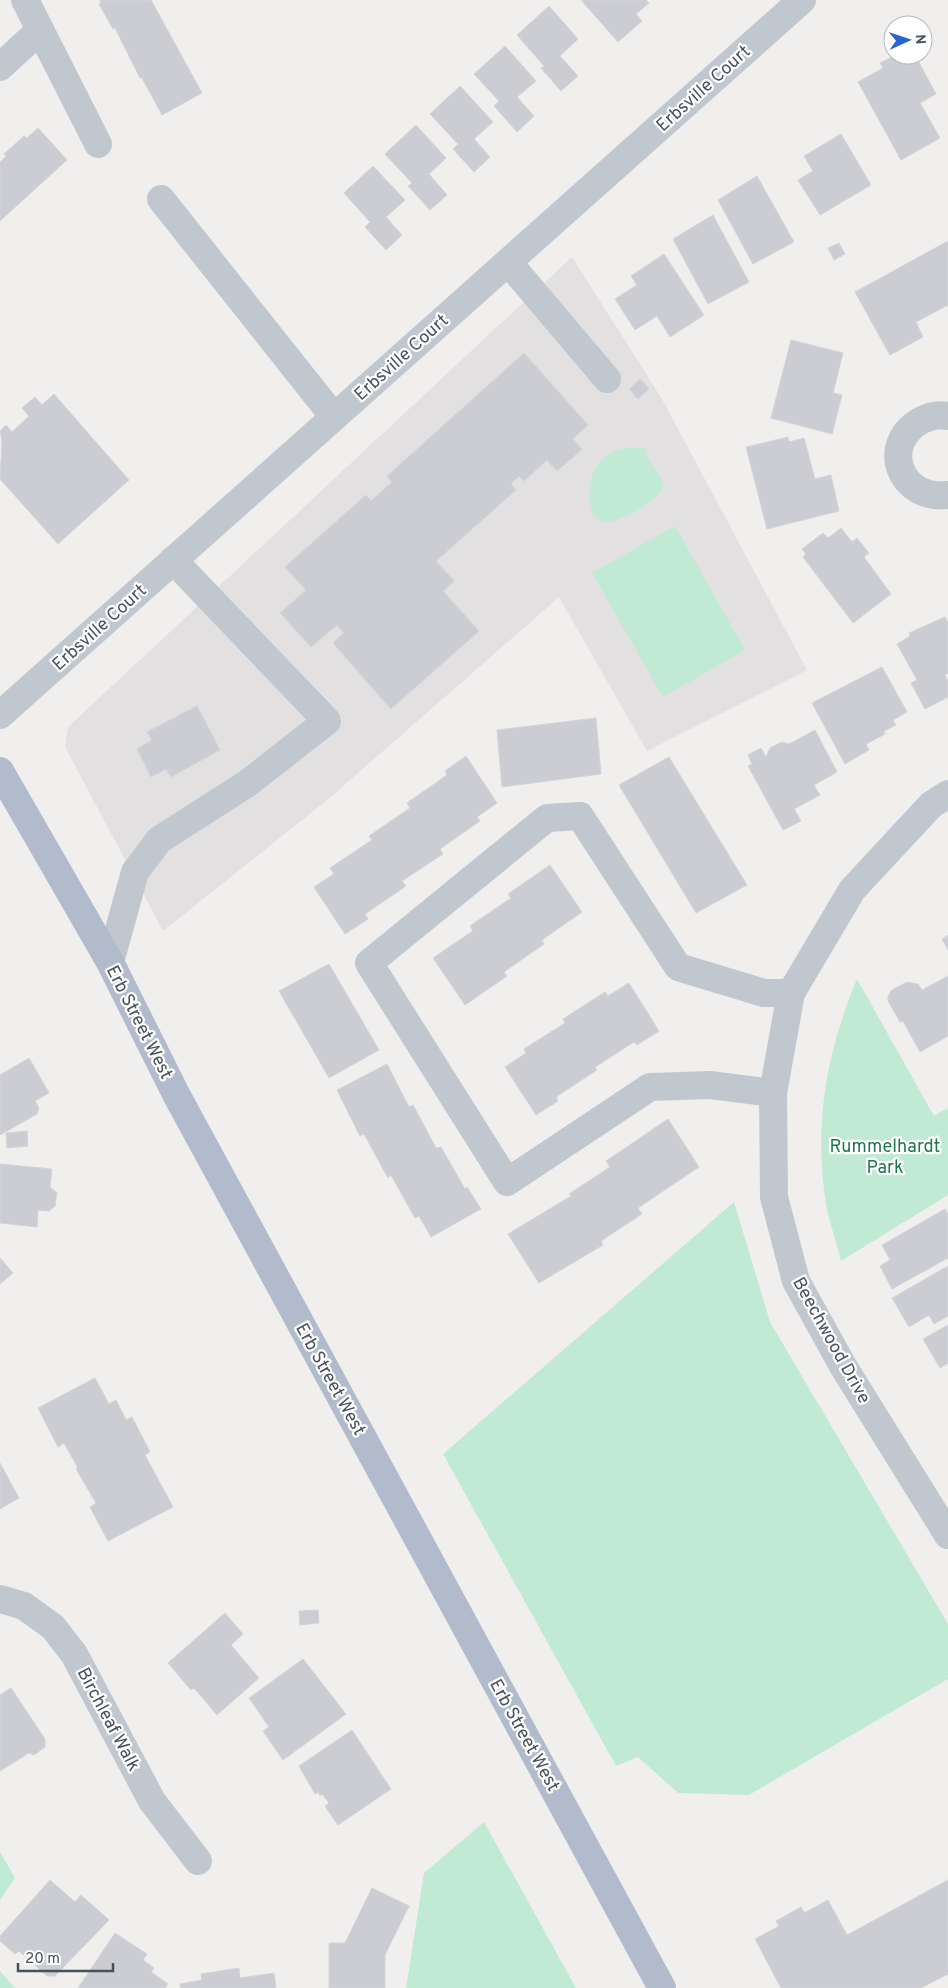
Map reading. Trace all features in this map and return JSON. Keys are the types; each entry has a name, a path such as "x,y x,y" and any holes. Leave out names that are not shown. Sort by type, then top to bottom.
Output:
{"main road":[{"name":"Erb Street West","path":"0,771 110,962 177,1096 662,1988"}],"street":[{"path":"25,0 98,144"},
{"name":"Erbsville Court","path":"0,714 802,0"},
{"path":"0,67 40,30"},
{"path":"161,199 334,417"},
{"path":"508,262 607,379"},
{"path":"948,416 929,416 910,426 900,442 898,462 907,482 918,491 937,496 948,495"},
{"path":"110,962 135,872 159,840 248,783 327,721 173,560"},
{"name":"Beechwood Drive","path":"948,794 931,804 852,890 791,993 773,1093 774,1197 796,1281 843,1366 948,1535"},
{"path":"773,1093 710,1085 650,1087 507,1182 368,963 547,818 580,816 678,968 764,992 791,993"},
{"name":"Birchleaf Walk","path":"0,1599 24,1606 53,1627 74,1654 152,1802 198,1861"}],"shaded area":[{"path":"572,257 662,399 807,670 647,751 559,597 326,801 163,931 65,747 68,727"}],"green space":[{"path":"646,448 648,457 663,483 662,489 657,496 630,514 611,521 605,522 594,517 591,508 590,488 595,469 601,461 608,454 621,449"},
{"path":"675,526 745,650 663,697 592,573"},
{"name":"Rummelhardt Park","path":"857,979 934,1116 948,1108 948,1195 841,1261 827,1210 821,1150 822,1121 830,1064 837,1036"},
{"path":"734,1202 770,1322 948,1624 948,1679 749,1795 678,1793 638,1757 616,1766 443,1454"},
{"path":"484,1822 576,1988 406,1988 424,1873"},
{"path":"0,1852 15,1878 0,1900"},
{"path":"0,1971 15,1988 0,1988"}],"building":[{"path":"100,0 151,0 202,93 162,115 142,78 140,78 115,28 113,29 99,4 101,3"},
{"path":"581,0 646,0 649,3 636,14 642,21 618,42"},
{"path":"549,6 578,39 560,56 578,76 561,91 541,68 544,66 517,35"},
{"path":"505,46 536,81 517,97 534,116 517,132 494,106 499,101 474,74"},
{"path":"883,62 883,65 920,65 936,94 920,103 940,138 901,160 858,82 883,68 880,63"},
{"path":"460,86 493,122 474,139 490,157 474,172 453,149 458,144 430,114"},
{"path":"416,125 446,158 429,174 447,195 430,210 408,186 412,183 385,154"},
{"path":"38,128 67,160 0,221 0,162 6,156 4,154 24,136 27,138"},
{"path":"841,134 871,185 820,215 798,180 813,171 804,156"},
{"path":"373,166 405,200 386,217 402,235 386,250 365,227 370,222 344,193"},
{"path":"757,176 794,242 753,264 718,200"},
{"path":"713,215 749,282 708,304 673,239"},
{"path":"948,241 948,305 916,322 923,337 890,355 855,292"},
{"path":"839,243 845,254 834,260 828,248"},
{"path":"664,254 704,315 670,337 657,316 635,330 615,299 637,285 631,276"},
{"path":"791,340 843,353 833,393 842,395 832,434 771,418"},
{"path":"524,353 588,425 573,439 582,449 557,471 547,460 524,481 519,476 511,484 516,490 436,561 454,581 443,591 479,631 391,709 333,643 344,633 337,625 311,647 280,613 306,590 285,567 366,495 371,501 392,482 387,476"},
{"path":"640,379 649,389 638,399 629,389"},
{"path":"54,394 129,480 58,544 0,479 2,441 0,431 6,425 12,432 29,416 22,408 35,397 42,405"},
{"path":"788,437 789,442 804,438 815,479 831,475 839,511 767,529 746,447"},
{"path":"841,528 852,542 857,538 869,553 864,557 891,594 853,623 803,557 806,554 802,549 823,533 828,538"},
{"path":"945,617 948,623 948,673 945,675 948,681 948,697 925,709 911,683 917,680 897,644 910,636 909,633"},
{"path":"882,667 907,712 893,720 896,725 884,731 885,734 866,744 869,750 845,764 812,703"},
{"path":"197,706 220,750 171,777 166,769 151,777 137,749 152,740 147,732"},
{"path":"596,718 601,774 502,787 497,730"},
{"path":"815,730 837,772 814,785 820,795 794,809 801,821 783,830 748,766 752,764 748,755 761,748 766,757 770,748 782,742 789,744"},
{"path":"466,756 497,803 477,817 480,821 440,849 443,854 402,881 406,886 365,914 368,919 345,934 314,887 334,874 330,868 372,840 369,836 410,808 407,803 447,775 445,771"},
{"path":"669,757 747,885 696,913 619,785"},
{"path":"550,865 582,912 542,940 544,944 504,972 507,976 465,1005 433,958 473,931 470,926 511,898 508,894"},
{"path":"948,935 948,950 942,939"},
{"path":"329,964 379,1050 329,1078 279,991"},
{"path":"948,976 948,1036 920,1052 903,1021 900,1022 888,1001 888,996 892,990 907,982 918,984 922,990"},
{"path":"629,983 659,1031 637,1045 634,1042 595,1067 597,1070 556,1097 558,1101 536,1115 505,1067 526,1053 524,1049 565,1023 563,1019 605,992 608,996"},
{"path":"29,1058 49,1093 35,1101 39,1108 37,1114 0,1135 0,1075"},
{"path":"387,1064 409,1107 413,1105 436,1148 441,1147 465,1189 467,1187 481,1209 431,1237 419,1216 415,1218 391,1175 388,1178 364,1134 360,1136 337,1090"},
{"path":"668,1119 699,1167 638,1208 642,1214 601,1241 603,1245 539,1283 508,1234 571,1196 569,1194 610,1167 606,1161"},
{"path":"27,1131 28,1146 7,1148 6,1133"},
{"path":"0,1164 52,1169 50,1187 57,1193 55,1206 49,1211 38,1210 37,1227 0,1223"},
{"path":"945,1209 948,1214 948,1258 892,1289 880,1266 890,1260 882,1245"},
{"path":"0,1258 13,1273 0,1284"},
{"path":"948,1266 948,1316 934,1324 929,1315 909,1327 892,1298"},
{"path":"948,1325 948,1363 940,1368 923,1339"},
{"path":"95,1378 109,1404 116,1400 126,1420 132,1417 150,1452 145,1455 173,1507 108,1541 90,1507 96,1503 76,1469 78,1468 64,1443 58,1447 38,1408"},
{"path":"0,1463 19,1498 0,1509"},
{"path":"318,1610 319,1623 300,1625 299,1611"},
{"path":"225,1613 243,1634 231,1645 259,1678 217,1715 194,1688 191,1690 168,1663"},
{"path":"303,1659 346,1714 283,1760 263,1731 269,1727 249,1698"},
{"path":"11,1688 45,1739 45,1747 34,1755 29,1753 0,1771 0,1695"},
{"path":"352,1730 391,1789 338,1825 325,1806 329,1803 322,1794 320,1796 318,1792 315,1794 299,1766"},
{"path":"50,1880 75,1902 81,1895 109,1920 55,1976 47,1976 19,1951 15,1954 0,1941 0,1936"},
{"path":"948,1880 948,1974 921,1988 781,1988 755,1939 779,1926 776,1921 801,1907 804,1913 828,1900 847,1935"},
{"path":"372,1888 409,1906 385,1955 385,1988 329,1988 329,1943 345,1943"},
{"path":"115,1933 147,1954 143,1960 154,1968 151,1972 168,1984 165,1988 78,1988"},
{"path":"239,1968 240,1978 274,1973 276,1988 181,1988 180,1984 202,1980 201,1974"}]}
